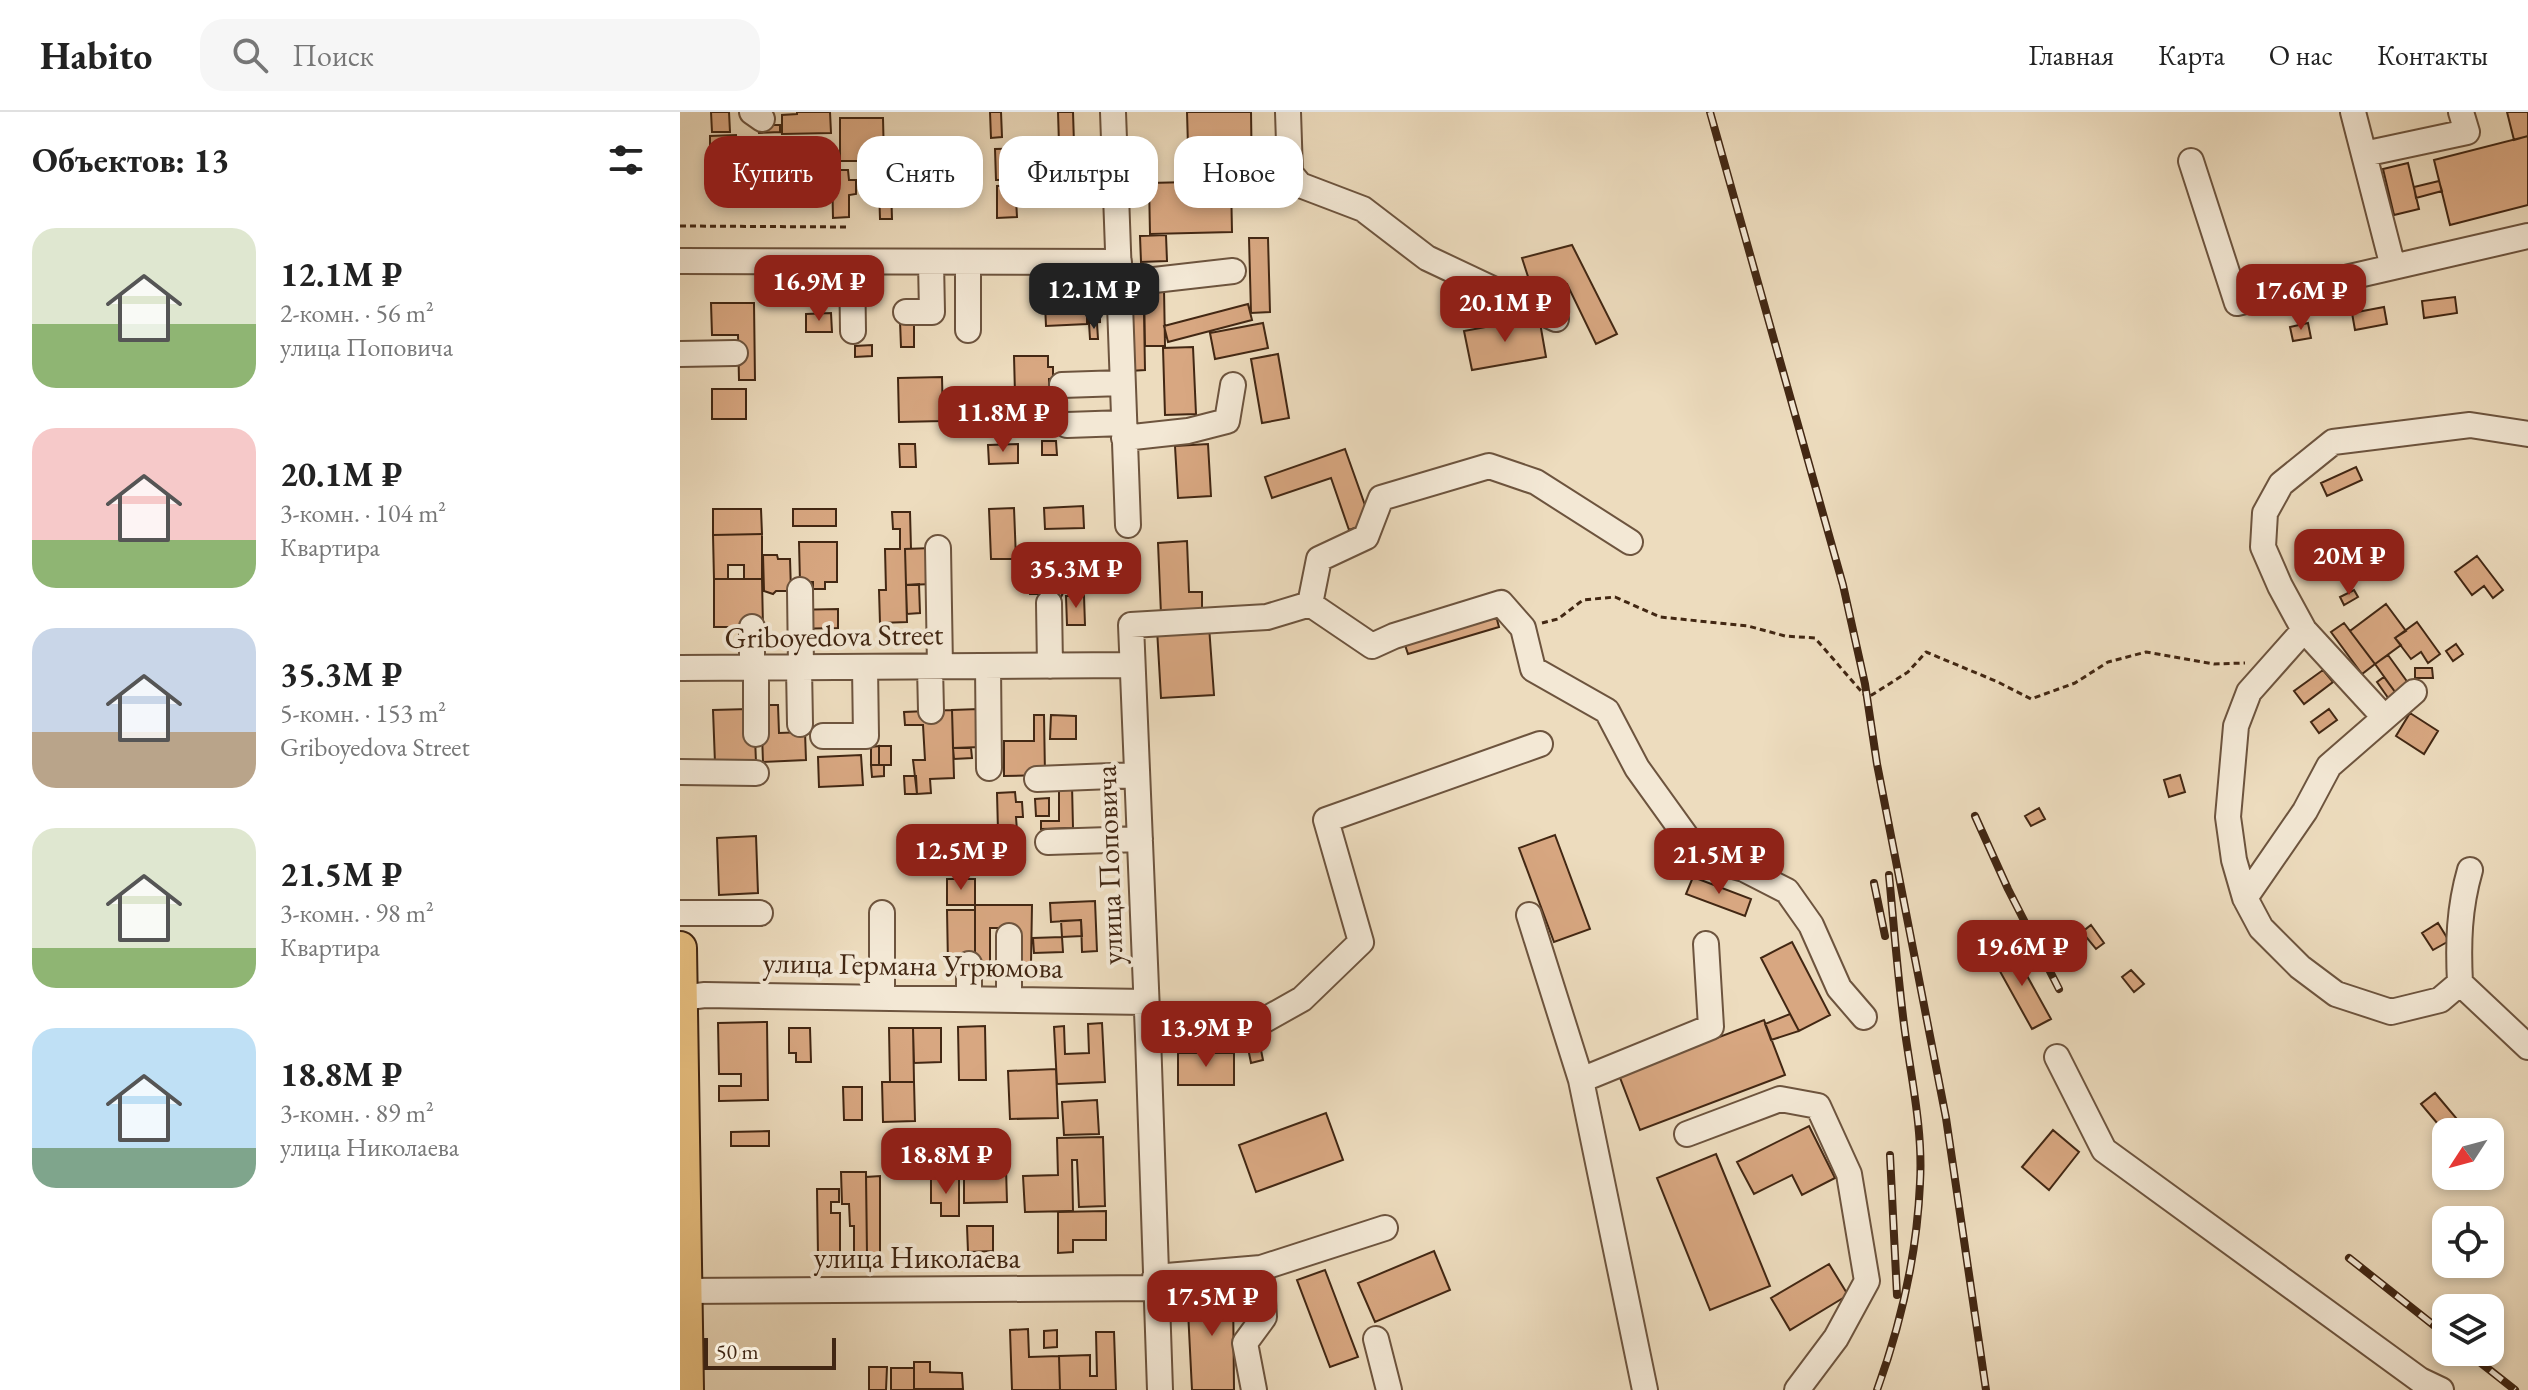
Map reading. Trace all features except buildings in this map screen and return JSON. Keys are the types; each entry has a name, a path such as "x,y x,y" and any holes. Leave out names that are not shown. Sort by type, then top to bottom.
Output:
{"main road":[{"path":"680,948 683,1291 687,1390"}],"street":[{"path":"1113,112 1128,525"},
{"path":"1288,112 1290,173 1300,185 1363,209 1427,258 1556,319"},
{"path":"2353,112 2393,267"},
{"path":"2364,154 2467,132 2461,112"},
{"path":"2191,161 2237,303 2528,236"},
{"path":"680,261 968,262 1119,273 1233,271"},
{"path":"852,262 853,331"},
{"path":"906,312 932,312 931,262"},
{"path":"968,262 968,330"},
{"path":"680,354 735,353"},
{"path":"1062,385 1122,383"},
{"path":"1067,425 1124,431 1188,431 1227,421 1233,385"},
{"path":"2384,717 2304,630 2263,547 2265,513 2281,484 2333,442 2470,425 2528,434"},
{"path":"1630,542 1536,482 1489,466 1381,498 1366,537 1319,559 1310,604 1372,646 1394,636 1501,603 1523,628 1533,669 1607,711 1637,768 1701,857 1744,869 1787,891 1811,925 1839,988 1864,1017"},
{"path":"931,711 938,548"},
{"path":"793,594 800,724"},
{"path":"1049,603 1050,666"},
{"name":"улица Поповича","path":"1160,1390 1131,625 1267,617 1310,604"},
{"path":"752,627 756,734"},
{"path":"2304,630 2249,692 2236,726 2228,817 2234,860 2245,898 2261,928 2300,967 2336,994 2391,1012 2440,1000 2460,983"},
{"name":"Griboyedova Street","path":"680,668 1132,665"},
{"path":"988,666 989,768"},
{"path":"823,736 866,736 865,667"},
{"path":"2245,898 2305,811 2329,766 2414,692"},
{"path":"1148,1036 1176,1037 1245,1031 1302,999 1361,942 1326,820 1540,744"},
{"path":"680,772 756,773"},
{"path":"1037,779 1137,775"},
{"path":"1048,842 1140,839"},
{"path":"2470,870 2460,903 2460,983 2528,1047"},
{"path":"680,913 760,913"},
{"path":"882,913 882,998"},
{"path":"1529,915 1581,1080 1645,1390"},
{"path":"1009,936 1009,998"},
{"path":"1581,1080 1711,1027 1706,944"},
{"path":"969,964 969,998"},
{"name":"улица Германа Угрюмова","path":"681,998 705,995 1146,1002"},
{"path":"2057,1057 2104,1150 2420,1380 2441,1390"},
{"path":"1687,1134 1780,1099 1818,1106 1849,1174 1867,1281 1836,1338 1797,1390"},
{"name":"улица Николаева","path":"683,1291 1155,1282 1261,1268 1385,1228"},
{"path":"1254,1390 1245,1343 1264,1317 1261,1268"},
{"path":"1376,1339 1389,1390"}],"path":[{"path":"680,226 847,227"},
{"path":"1523,628 1558,619 1583,600 1615,597 1660,617 1748,626 1785,636 1815,638 1867,698 1908,672 1926,652 2031,699 2075,683 2108,662 2146,652 2214,664 2275,663"}],"railway":[{"path":"1710,112 1843,585 1865,684 1877,764 1946,1118 1986,1390"},
{"path":"1975,816 2059,989"},
{"path":"1877,1390 1906,1288 1915,1236 1921,1164 1889,875"},
{"path":"1874,883 1885,936"},
{"path":"1890,1155 1897,1295"},
{"path":"2349,1258 2432,1324"},
{"path":"2485,1366 2515,1390"}]}
